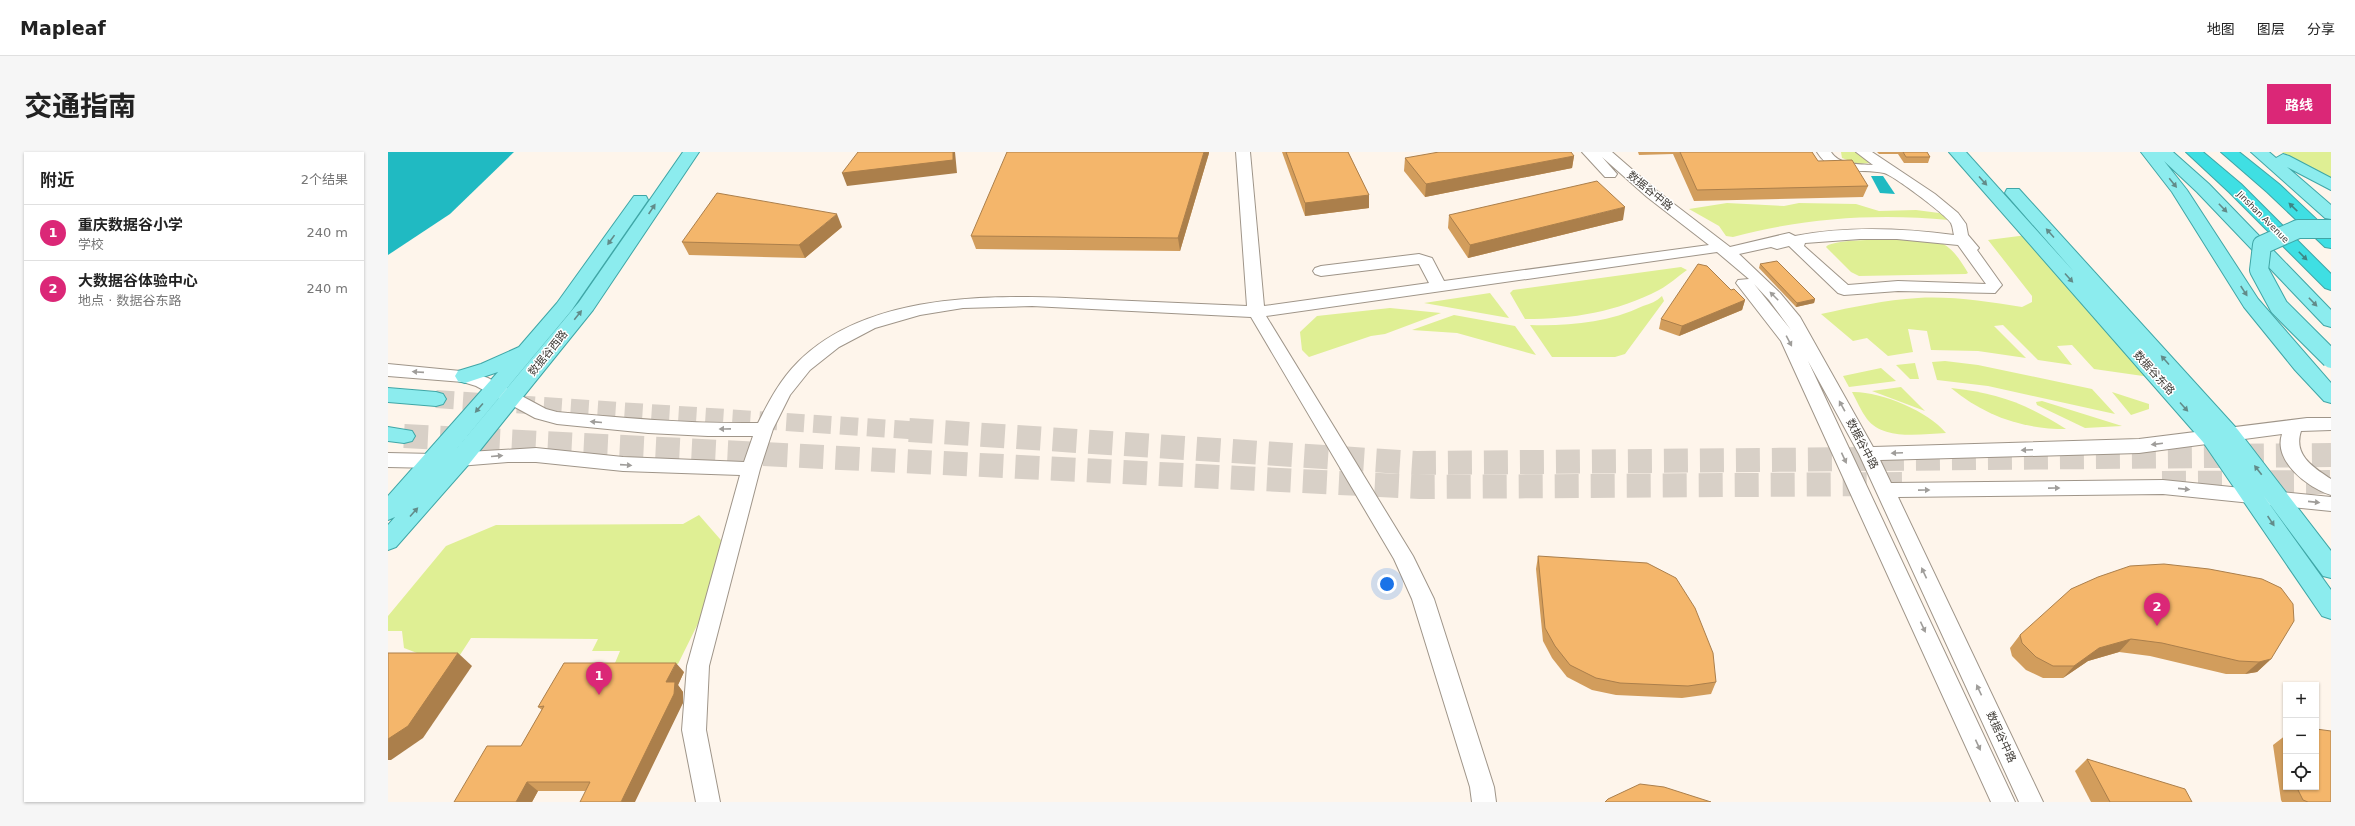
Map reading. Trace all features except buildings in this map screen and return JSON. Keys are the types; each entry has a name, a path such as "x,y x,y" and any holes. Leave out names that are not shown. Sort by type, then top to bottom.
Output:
{"highway":[{"name":"Jinshan Avenue","path":"2194,152 2235,188 2331,284"},
{"path":"2229,152 2273,188 2331,243"}],"main road":[{"name":"数据谷西路","path":"388,541 461,458 503,394 530,347 564,307 675,152"},
{"name":"数据谷西路","path":"388,511 434,461 503,394 586,306 691,152"},
{"name":"数据谷东路","path":"1957,152 2211,437 2254,496 2331,609"},
{"name":"数据谷东路","path":"1976,152 2231,435 2280,498 2331,569"},
{"path":"2149,152 2179,190 2251,303 2302,365 2331,396"},
{"path":"2164,152 2203,188 2331,321"},
{"path":"2259,152 2331,214"},
{"path":"2271,152 2331,186"},
{"path":"2331,229 2298,230 2262,244 2259,270 2279,307 2331,359"},
{"path":"456,375 505,362 530,347"},
{"path":"388,395 436,399"}],"street":[{"path":"1243,152 1256,312 1403,556 1423,599 1482,787 1484,802"},
{"name":"数据谷中路","path":"1589,152 1621,183 1721,253 1783,305 1794,321 1868,454 2031,802"},
{"name":"数据谷中路","path":"1604,152 1632,178 1692,224 1721,253 1788,339 2003,802"},
{"path":"1824,152 1833,163 1852,167 1888,169"},
{"path":"1784,244 1831,296 1904,288 1984,293 1996,290 1997,287 1993,278 1961,235 1959,224 1953,216 1863,152"},
{"path":"1784,244 1824,233 1859,230 1903,230 1961,235"},
{"path":"708,802 694,730 698,666 751,469 764,429 783,392 804,366 833,342 869,324 919,310 963,303 1032,301 1256,312 1439,287 1721,253 1862,232 1917,235 1963,241 1994,285 1989,290 1898,286 1844,290 1796,247 1784,244"},
{"path":"1320,271 1418,259 1426,261 1439,287"},
{"path":"388,370 456,375 503,394 541,414 557,418 708,430 764,429"},
{"path":"1868,454 2138,446 2300,425 2331,424"},
{"path":"2300,425 2289,445 2292,453 2309,472 2331,488"},
{"path":"388,460 434,461 508,455 536,455 623,464 751,469"},
{"path":"1885,490 2163,486 2331,504"}],"green space":[{"path":"1841,152 1856,152 1871,163 1858,164 1842,158"},
{"path":"2282,152 2331,152 2331,179"},
{"path":"1727,203 1784,206 1799,203 1856,204 1879,211 1916,210 1939,213 1946,216 1949,220 1867,217 1813,221 1786,225 1733,237 1726,236 1719,226 1689,209"},
{"path":"2027,235 2150,377 2094,369 2072,345 2057,346 2072,365 2038,360 2003,325 1994,326 2026,358 1978,351 1931,350 1927,331 1908,329 1913,352 1888,356 1867,338 1853,341 1821,314 1881,302 1918,298 1983,301 2022,307 2032,302 2032,296 1988,240"},
{"path":"1859,240 1934,240 1950,249 1958,257 1968,273 1859,276 1851,272 1826,247 1832,244"},
{"path":"1681,267 1687,270 1663,288 1643,298 1611,309 1577,316 1525,319 1510,293 1513,290"},
{"path":"1490,293 1509,318 1424,303"},
{"path":"1662,296 1664,301 1625,354 1615,357 1552,357 1530,325 1559,325 1602,320 1629,312 1653,302"},
{"path":"1390,308 1441,313 1385,334 1371,336 1309,357 1302,350 1300,332 1317,316"},
{"path":"1454,315 1515,326 1536,355 1457,333 1412,330"},
{"path":"1945,361 1978,365 2092,389 2115,414 1988,386 1937,380 1932,362"},
{"path":"1915,363 1919,379 1910,379 1896,365"},
{"path":"1881,368 1896,381 1849,387 1843,376"},
{"path":"1901,387 1925,411 1872,391"},
{"path":"1951,388 1983,393 2012,401 2052,420 2066,429 2034,427 2005,419 1977,406"},
{"path":"1852,392 1876,395 1903,404 1928,417 1946,433 1904,435 1883,431 1874,426 1867,419"},
{"path":"2112,392 2149,404 2149,409 2131,415"},
{"path":"2042,401 2122,426 2085,428 2037,405 2036,402"},
{"path":"699,515 727,547 722,575 678,664 615,663 620,651 592,651 598,639 471,638 458,658 430,658 404,648 402,631 388,631 388,616 446,546 496,525 683,524"}],"water":[{"path":"388,152 514,152 450,214 388,255"},
{"path":"1871,176 1883,176 1895,194 1880,193"}],"tunnel":[{"path":"436,399 924,431"},
{"path":"909,430 1416,463 2331,455"},
{"path":"404,436 1420,487 1902,484"},
{"path":"2162,483 2331,482"}],"place":[{"name":"大数据谷体验中心","path":"2157,626"},
{"name":"重庆数据谷小学","path":"599,695"}]}
